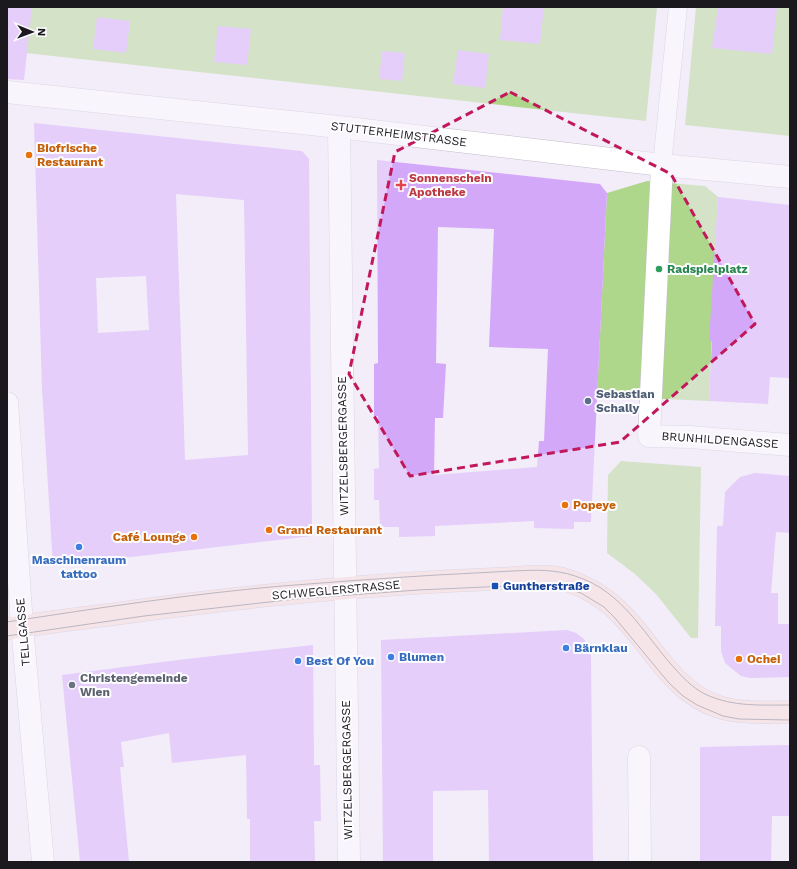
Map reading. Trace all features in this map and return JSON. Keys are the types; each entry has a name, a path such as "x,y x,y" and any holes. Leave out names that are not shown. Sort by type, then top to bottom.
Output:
{"street":[{"name":"STUTTERHEIMSTRASSE","path":"7,92 339,127 662,166 790,177"},
{"name":"WITZELSBERGERGASSE","path":"339,127 344,589 349,862"},
{"name":"BRUNHILDENGASSE","path":"662,166 650,436 690,437 790,444"},
{"name":"TELLGASSE","path":"7,402 14,627 44,862"},
{"name":"SCHWEGLERSTRASSE","path":"14,627 205,602 344,589 432,582 538,577 559,578 575,583 604,598 624,617 663,666 685,689 701,700 718,707 738,712 790,712"},
{"path":"639,757 640,862"}],"lane":[{"path":"662,166 678,7"}],"highlighted area":[{"path":"510,92 671,174 755,324 620,442 410,476 349,374 395,152"}],"green space":[{"path":"7,7 657,7 646,121 7,51"},
{"path":"696,7 790,7 790,136 685,125"},
{"name":"Radspielplatz","path":"647,181 705,186 718,197 709,401 597,396 607,193"},
{"path":"621,461 701,467 698,638 691,638 656,594 635,574 607,553 608,475"}],"building":[{"path":"7,7 32,7 24,80 7,79"},
{"path":"503,7 544,7 540,44 500,40"},
{"path":"718,7 777,7 772,54 712,48"},
{"path":"97,17 130,21 126,53 93,49"},
{"path":"218,26 251,29 247,65 214,62"},
{"path":"458,50 489,54 485,88 453,84"},
{"path":"382,51 405,53 402,81 379,79"},
{"path":"34,123 302,151 309,159 312,536 53,566 42,389","holes":["176,194 244,200 248,455 185,460","146,276 149,330 98,333 96,278"]},
{"path":"377,160 600,184 607,193 591,522 574,522 574,529 534,528 534,521 435,526 435,536 399,537 399,527 380,527 379,500 374,500 374,469 379,468 378,416 374,417 374,364 378,363","holes":["438,227 494,229 489,347 548,349 544,441 539,441 537,467 434,475 435,418 443,418 446,364 436,363"]},
{"path":"718,197 790,205 790,378 770,377 768,404 709,401 712,341 709,341"},
{"path":"755,473 790,476 790,533 776,532 771,593 778,593 778,624 790,624 790,677 750,678 741,676 725,663 721,651 721,626 715,626 717,526 723,526 725,492 740,477"},
{"path":"567,630 576,633 584,639 590,649 593,862 489,862 488,790 433,791 433,862 383,862 381,640"},
{"path":"313,645 314,765 320,765 321,821 314,821 315,862 250,862 250,819 247,819 246,755 172,763 169,733 121,742 124,767 120,767 129,862 80,862 62,675"},
{"path":"790,745 790,816 772,816 771,862 700,862 700,747"}],"tram line":[{"path":"7,622 179,597 248,589 437,575 537,570 552,571 575,576 592,583 607,592 632,616 681,675 691,685 703,693 727,702 759,705 790,705"},
{"path":"7,636 144,616 296,599 418,590 551,584 581,593 604,607 615,618 669,683 683,696 697,705 723,716 739,719 790,720"}],"place":[{"name":"Biofrische Restaurant","path":"29,155"},
{"name":"Sonnenschein Apotheke","path":"401,185"},
{"name":"Radspielplatz","path":"659,269"},
{"name":"Sebastian Schally","path":"588,401"},
{"name":"Popeye","path":"565,505"},
{"name":"Grand Restaurant","path":"269,530"},
{"name":"Café Lounge","path":"194,537"},
{"name":"Maschinenraum tattoo","path":"79,547"},
{"name":"Guntherstraße","path":"495,586"},
{"name":"Bärnklau","path":"566,648"},
{"name":"Blumen","path":"391,657"},
{"name":"Ochei","path":"739,659"},
{"name":"Best Of You","path":"298,661"},
{"name":"Christengemeinde Wien","path":"72,685"}]}
